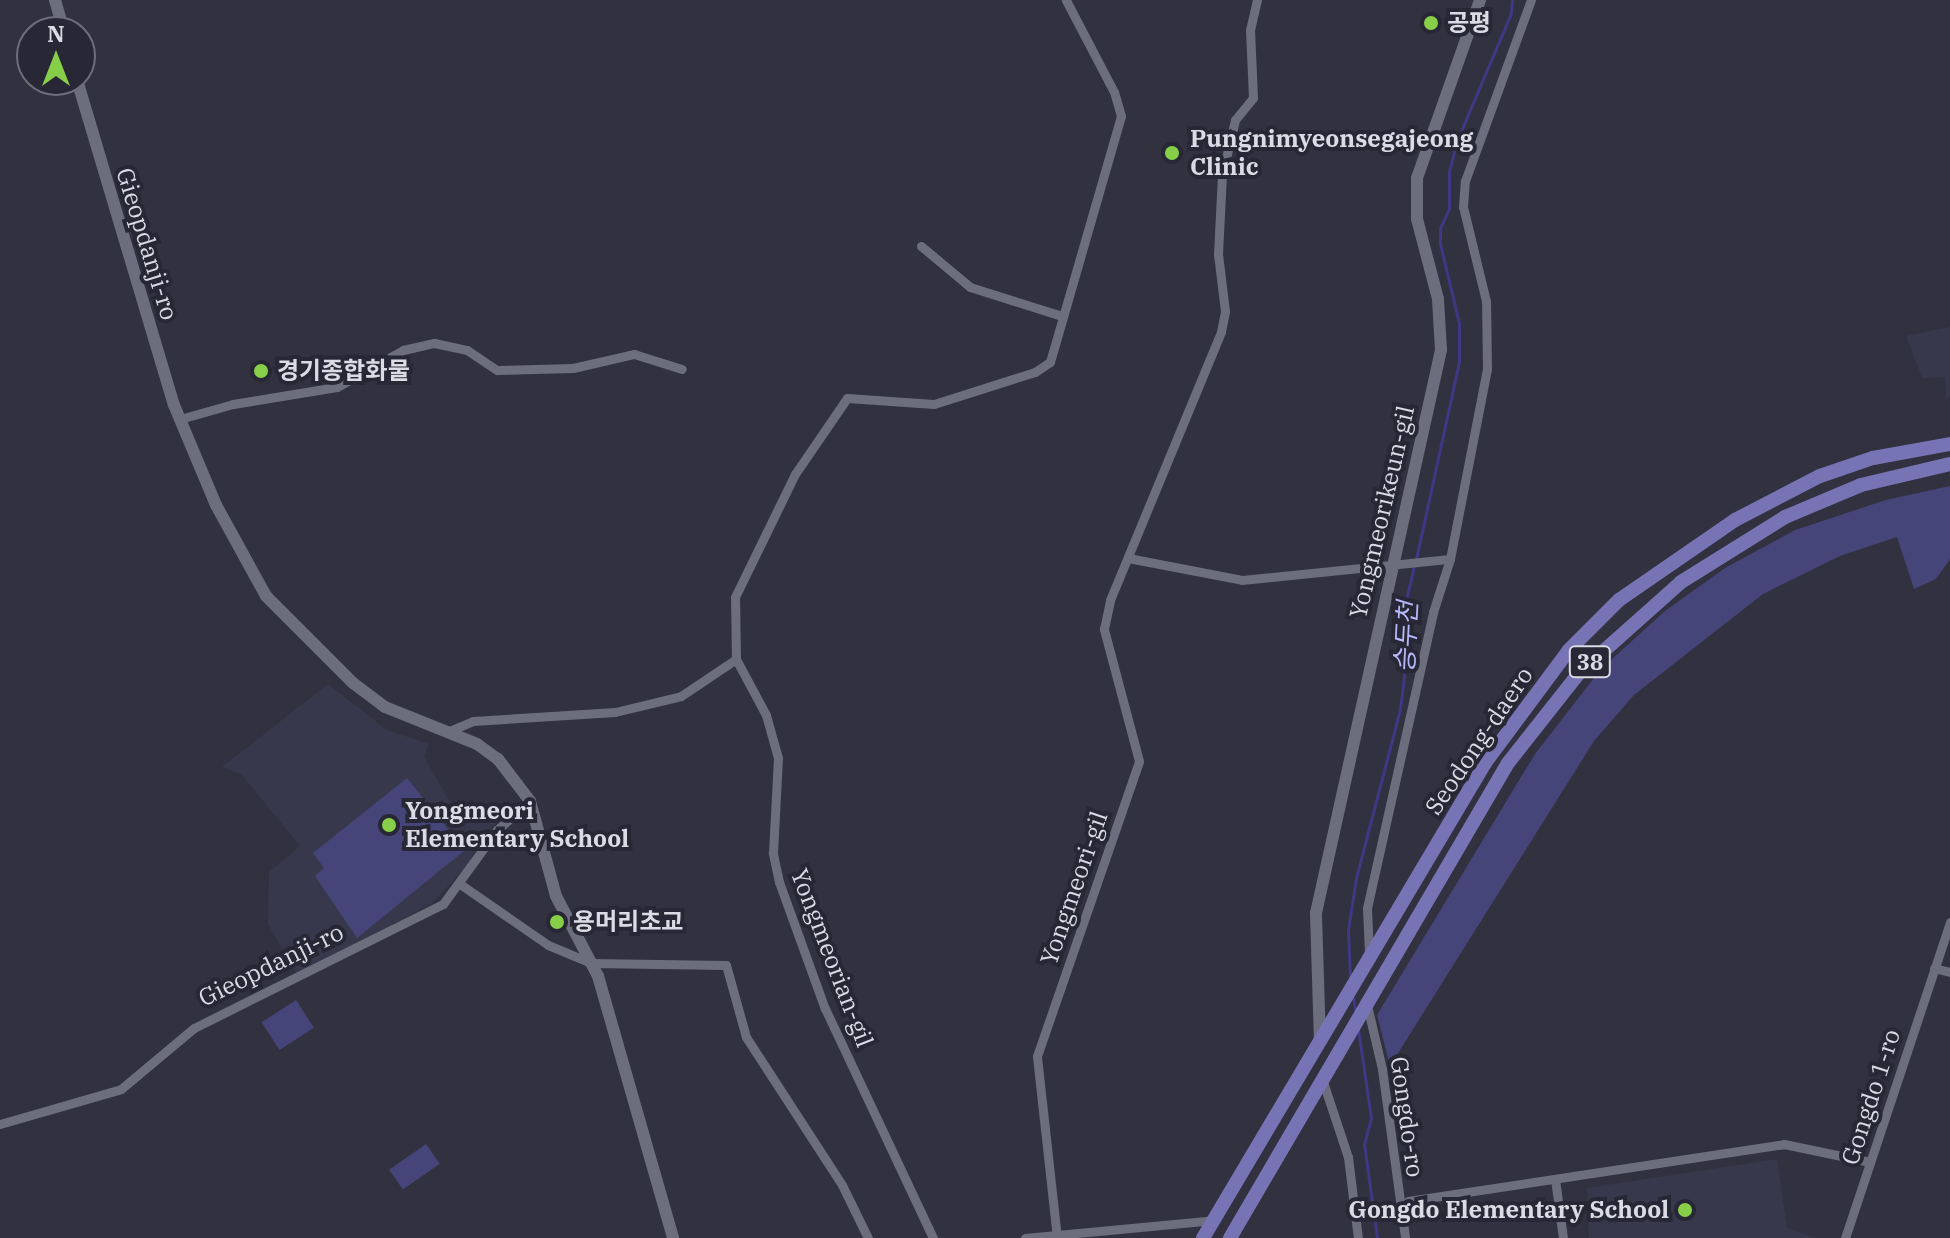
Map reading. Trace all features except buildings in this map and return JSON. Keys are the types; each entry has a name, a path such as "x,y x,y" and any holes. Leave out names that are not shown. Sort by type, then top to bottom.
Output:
{"main road":[{"name":"Seodong-daero","path":"1203,1238 1366,959 1524,706 1619,600 1681,554 1820,476 1873,458 1950,444"},
{"name":"Seodong-daero","path":"1230,1238 1508,763 1548,708 1617,636 1681,582 1785,517 1861,485 1948,465"}],"street":[{"name":"Yongmeorian-gil","path":"933,1238 831,1022 794,929 773,853 779,779 774,735 736,659 735,597 744,572 795,474 847,398 934,404 1035,372 1050,362 1121,116 1114,92 1066,0"},
{"name":"Yongmeori-gil","path":"1057,1236 1037,1056 1139,761 1104,629 1128,558 1221,332 1222,175 1235,120 1253,98 1250,30 1257,0"},
{"name":"Yongmeorikeun-gil","path":"1323,1036 1316,913 1400,564 1441,350 1438,299 1417,219 1419,167 1480,0"},
{"path":"1366,959 1367,908 1487,369 1486,301 1463,207 1465,181 1531,0"},
{"name":"Gieopdanji-ro","path":"81,96 126,255 180,419 216,505 266,596 385,707 447,732 498,759 530,801 556,896 591,963 673,1238"},
{"path":"921,246 970,287 1062,316"},
{"path":"180,419 233,404 337,387 403,350 434,343 467,350 497,370 573,368 634,354 682,369"},
{"path":"1128,558 1242,580 1445,559"},
{"path":"447,732 473,721 615,712 681,696 736,659"},
{"name":"Gieopdanji-ro","path":"0,1124 121,1089 194,1028 443,904 497,830 530,801"},
{"path":"460,884 548,945 591,963 726,965 746,1037 842,1185 868,1238"},
{"name":"Gongdo 1-ro","path":"1845,1238 1950,922"},
{"path":"1934,968 1950,972"},
{"name":"Gongdo-ro","path":"1364,1007 1382,1069 1405,1238"},
{"path":"1326,1073 1348,1157 1358,1238"},
{"path":"1408,1201 1784,1144 1870,1162"},
{"path":"1555,1179 1563,1238"},
{"path":"1025,1238 1214,1220"}],"shaded area":[{"path":"1950,327 1950,397 1946,398 1945,377 1922,378 1906,336"},
{"path":"1950,486 1950,559 1936,579 1914,589 1897,537 1840,556 1763,594 1634,695 1594,741 1390,1066 1377,1015 1535,754 1601,669 1665,611 1725,568 1795,530 1886,500"},
{"name":"Yongmeori Elementary School","path":"328,684 387,730 429,744 424,757 450,802 510,811 480,838 468,865 432,903 297,975 268,924 269,872 300,846 242,775 222,767"},
{"path":"407,778 465,850 357,938 315,876 324,868 313,853"},
{"path":"296,1000 314,1028 280,1050 262,1022"},
{"path":"426,1144 440,1164 403,1189 389,1170"},
{"name":"Gongdo Elementary School","path":"1777,1159 1787,1227 1814,1238 1589,1238 1587,1188"}],"waterway":[{"name":"승두천","path":"1416,559 1459,361 1459,323 1440,244 1440,228 1449,209 1449,171 1458,138 1511,13 1512,0"},
{"name":"승두천","path":"1350,978 1348,930 1356,878 1400,709 1406,661 1402,617 1414,566"},
{"name":"승두천","path":"1353,998 1356,1014"},
{"name":"승두천","path":"1358,1029 1371,1118 1364,1144 1377,1238"}],"place":[{"name":"공평","path":"1431,23"},
{"name":"Pungnimyeonsegajeong Clinic","path":"1172,153"},
{"name":"경기종합화물","path":"261,371"},
{"name":"Yongmeori Elementary School","path":"389,825"},
{"name":"용머리초교","path":"557,922"},
{"name":"Gongdo Elementary School","path":"1685,1210"}]}
